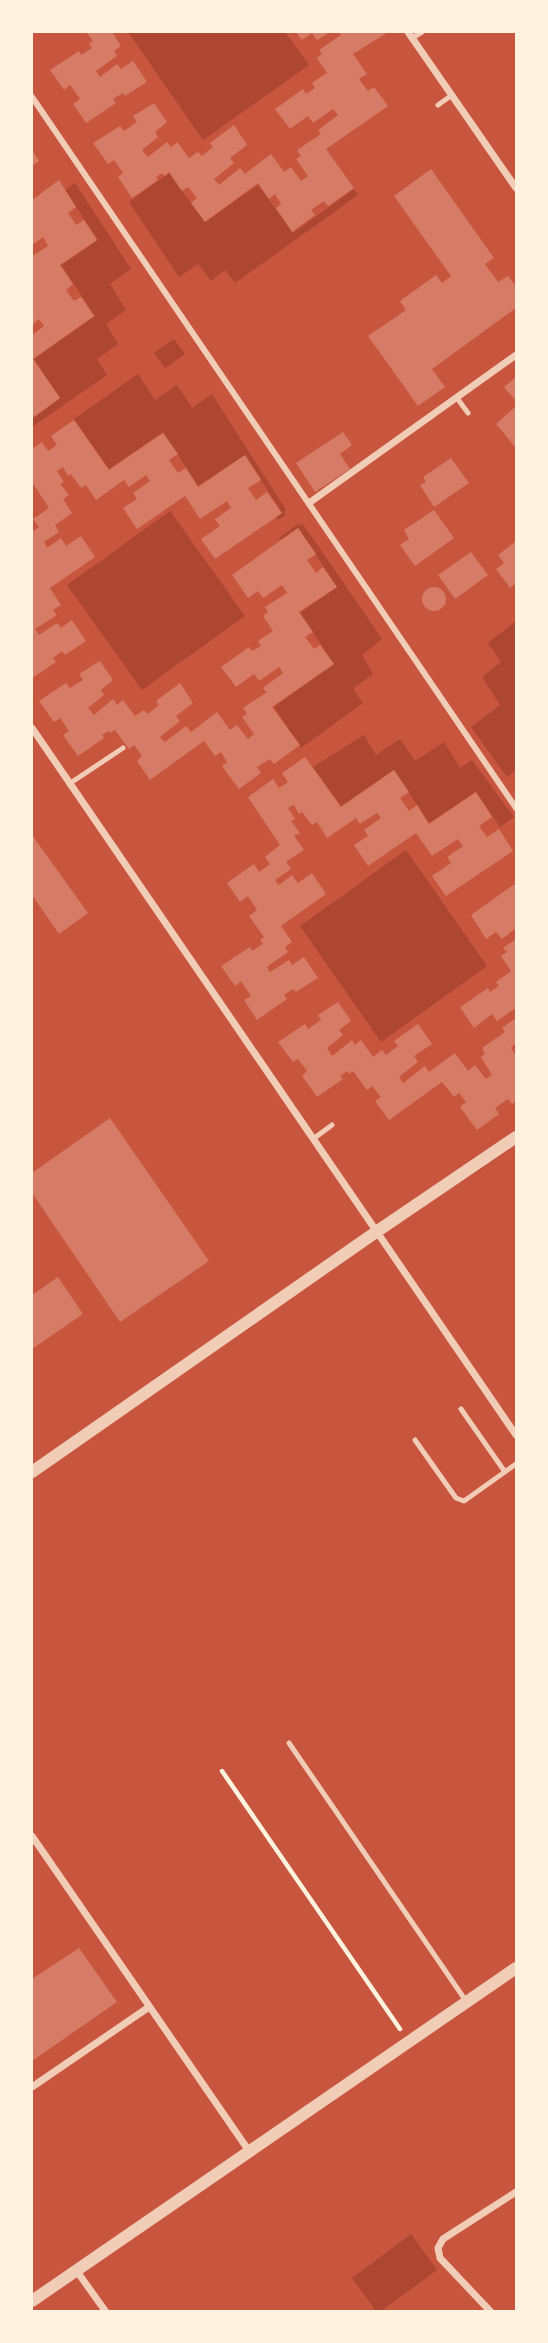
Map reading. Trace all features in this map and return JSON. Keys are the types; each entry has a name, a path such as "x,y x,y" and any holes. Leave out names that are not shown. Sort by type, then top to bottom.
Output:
{"street":[{"path":"410,34 516,188"},
{"path":"32,97 516,808"},
{"path":"309,503 516,355"},
{"path":"32,728 516,1434"},
{"path":"32,1472 376,1231 516,1137"},
{"path":"32,1836 248,2151"},
{"path":"32,2301 516,1968"},
{"path":"32,2087 149,2007"},
{"path":"491,2312 440,2258 438,2248 443,2239 516,2192"},
{"path":"76,2270 106,2312"}],"lane":[{"path":"410,34 422,32"},
{"path":"438,104 452,95"},
{"path":"457,398 468,413"},
{"path":"69,784 123,748"},
{"path":"313,1139 332,1125"},
{"path":"461,1409 505,1472"},
{"path":"415,1440 456,1498 464,1501 516,1464"},
{"path":"289,1743 467,2002"}],"path":[{"path":"222,1771 408,2042"}],"shaded area":[{"path":"128,32 285,32 309,65 203,140"},
{"path":"169,173 205,222 258,185 293,233 354,189 358,195 235,283 225,270 211,281 198,264 179,277 129,202"},
{"path":"75,183 131,269 110,284 126,310 106,324 118,344 97,359 107,375 32,427 32,419 60,398 34,359 95,316 61,265 98,240 65,190"},
{"path":"174,339 185,354 165,368 154,353"},
{"path":"138,374 155,400 177,385 192,408 212,394 286,510 286,515 278,520 276,517 282,513 245,455 198,486 163,432 109,469 74,419"},
{"path":"170,511 245,616 142,690 67,585"},
{"path":"298,524 303,524 382,639 362,655 373,674 353,689 363,703 301,748 274,707 334,664 300,613 337,587 298,528 281,540 279,538"},
{"path":"516,621 516,770 507,777 471,727 500,705 482,677 501,662 488,643"},
{"path":"364,735 376,755 400,739 415,761 444,742 460,768 472,760 514,817 500,827 476,792 429,823 394,770 341,806 313,767"},
{"path":"406,850 487,966 381,1042 300,926"},
{"path":"411,2234 437,2270 381,2311 376,2311 352,2278"}],"building":[{"path":"86,32 112,32 121,46 114,51 117,56 96,71 100,77 117,64 121,69 133,61 147,82 125,96 123,93 113,99 116,103 86,123 73,104 80,99 70,85 64,90 50,70 79,51 81,55 92,48 89,44 93,41"},
{"path":"296,32 330,32 317,40 312,33 302,40"},
{"path":"339,32 388,32 353,54 367,74 359,79 368,91 374,87 388,106 326,149 354,188 328,206 324,201 311,210 315,215 292,232 276,208 281,204 275,194 269,199 258,183 205,222 191,203 197,198 188,187 182,191 169,172 165,176 162,173 156,177 158,180 132,198 118,177 123,173 114,160 108,164 93,143 120,126 124,131 137,122 133,116 154,103 167,122 155,132 158,137 142,150 148,157 167,142 171,147 177,142 189,158 198,152 202,156 213,147 210,143 234,125 247,145 230,158 234,163 214,179 219,185 240,168 245,174 271,154 284,172 291,167 301,181 308,176 296,159 301,156 297,150 321,134 318,130 338,115 333,109 313,123 308,116 290,129 275,109 303,89 306,94 315,88 312,83 327,73 317,58 322,54 319,50 341,35"},
{"path":"32,150 39,161 32,166"},
{"path":"431,169 494,258 485,264 498,282 508,276 516,287 516,308 432,369 445,387 418,406 368,336 406,310 400,301 436,275 442,283 451,276 394,196"},
{"path":"59,180 76,207 68,213 76,225 84,220 97,240 60,265 73,284 66,290 74,301 81,297 94,316 33,359 60,398 34,417 32,335 44,326 39,319 32,325 32,256 48,246 43,237 32,245 32,200"},
{"path":"516,377 516,401 504,387"},
{"path":"516,406 516,448 496,424"},
{"path":"74,420 109,470 163,433 178,454 169,460 178,473 186,468 198,487 245,455 261,480 248,488 256,500 267,492 282,513 215,559 201,539 220,526 215,519 231,508 227,501 200,519 185,496 137,529 123,508 137,499 133,493 150,481 146,475 129,487 124,480 96,500 86,485 81,488 63,467 57,471 64,482 60,484 69,495 63,499 72,513 55,525 59,532 44,542 47,548 61,538 66,546 81,536 95,557 50,588 61,605 53,610 57,615 35,629 39,635 57,623 61,628 72,620 86,641 65,655 62,651 53,658 56,662 32,678 32,532 39,527 33,519 49,508 32,482 32,449 42,442 48,451 57,445 51,436"},
{"path":"343,432 352,445 340,454 350,469 315,492 296,463"},
{"path":"451,458 469,483 434,507 420,485 426,482 423,477"},
{"path":"434,510 454,538 415,566 400,545 409,539 404,530"},
{"path":"298,528 316,554 307,560 316,573 323,567 337,587 299,612 313,632 305,637 314,649 320,645 334,664 272,707 300,745 274,764 270,759 257,767 261,773 239,789 222,766 227,762 221,752 215,756 204,741 150,780 137,761 142,756 134,745 129,749 115,730 102,735 104,738 78,756 63,735 69,731 60,718 54,722 39,701 66,683 70,688 83,680 79,674 100,661 113,680 101,690 104,695 88,708 94,715 113,699 117,705 123,700 135,716 144,710 148,714 159,705 156,701 180,683 193,703 176,716 180,721 160,737 165,742 186,726 191,732 217,712 230,730 237,725 248,739 254,734 242,717 247,714 243,708 267,692 263,688 283,673 279,667 259,681 254,674 236,687 221,667 249,647 252,651 261,646 258,641 273,631 263,616 268,612 265,607 287,593 282,585 263,598 258,591 248,598 232,575"},
{"path":"516,541 516,583 510,588 496,569 504,563 498,555"},
{"path":"471,552 488,575 455,599 438,575"},
{"path":"434,587 445,594 446,599 439,610 434,611 423,604 422,599 429,588"},
{"path":"305,757 341,807 394,770 409,792 400,798 409,811 417,805 429,824 476,792 492,817 479,826 487,837 499,829 513,851 446,896 432,876 451,863 447,857 463,846 458,839 432,856 416,833 368,866 354,845 368,836 364,830 381,818 377,813 360,824 356,818 327,838 317,822 312,825 302,812 299,814 294,805 288,808 295,819 291,821 300,833 294,836 304,850 286,862 291,869 275,880 279,885 292,875 298,883 312,873 326,894 281,926 292,942 285,947 288,952 267,967 270,972 289,960 292,965 304,957 318,978 296,992 293,989 284,995 287,999 257,1020 244,1000 251,996 241,981 235,986 221,966 250,947 252,951 263,944 260,940 264,937 249,916 257,910 248,896 240,902 227,883 254,864 259,872 270,864 265,857 280,845 248,797 273,779 279,788 288,782 282,773"},
{"path":"32,835 88,913 59,934 32,895"},
{"path":"516,883 516,928 502,939 496,932 486,939 471,915"},
{"path":"516,939 516,1008 497,1021 492,1014 474,1028 460,1007 488,988 490,992 499,986 496,982 511,971 501,956 507,952 503,948"},
{"path":"338,1002 351,1021 339,1030 343,1035 327,1048 332,1056 352,1040 355,1045 361,1040 373,1057 382,1050 386,1055 398,1046 394,1041 418,1024 432,1044 414,1056 418,1062 399,1077 403,1083 425,1066 429,1072 455,1053 468,1071 475,1065 486,1079 492,1075 481,1057 485,1054 482,1048 505,1032 502,1028 516,1018 516,1043 511,1048 516,1056 516,1101 512,1104 508,1099 495,1108 499,1114 477,1130 460,1107 466,1102 459,1093 454,1097 442,1082 389,1120 375,1101 381,1097 372,1086 367,1090 353,1071 349,1074 347,1071 340,1076 343,1079 317,1097 302,1076 307,1071 298,1059 293,1062 278,1042 305,1024 308,1029 321,1020 318,1015"},
{"path":"110,1118 209,1261 120,1322 32,1193 32,1173"},
{"path":"58,1277 83,1314 32,1349 32,1295"},
{"path":"79,1948 117,2002 32,2061 32,1979"}]}
